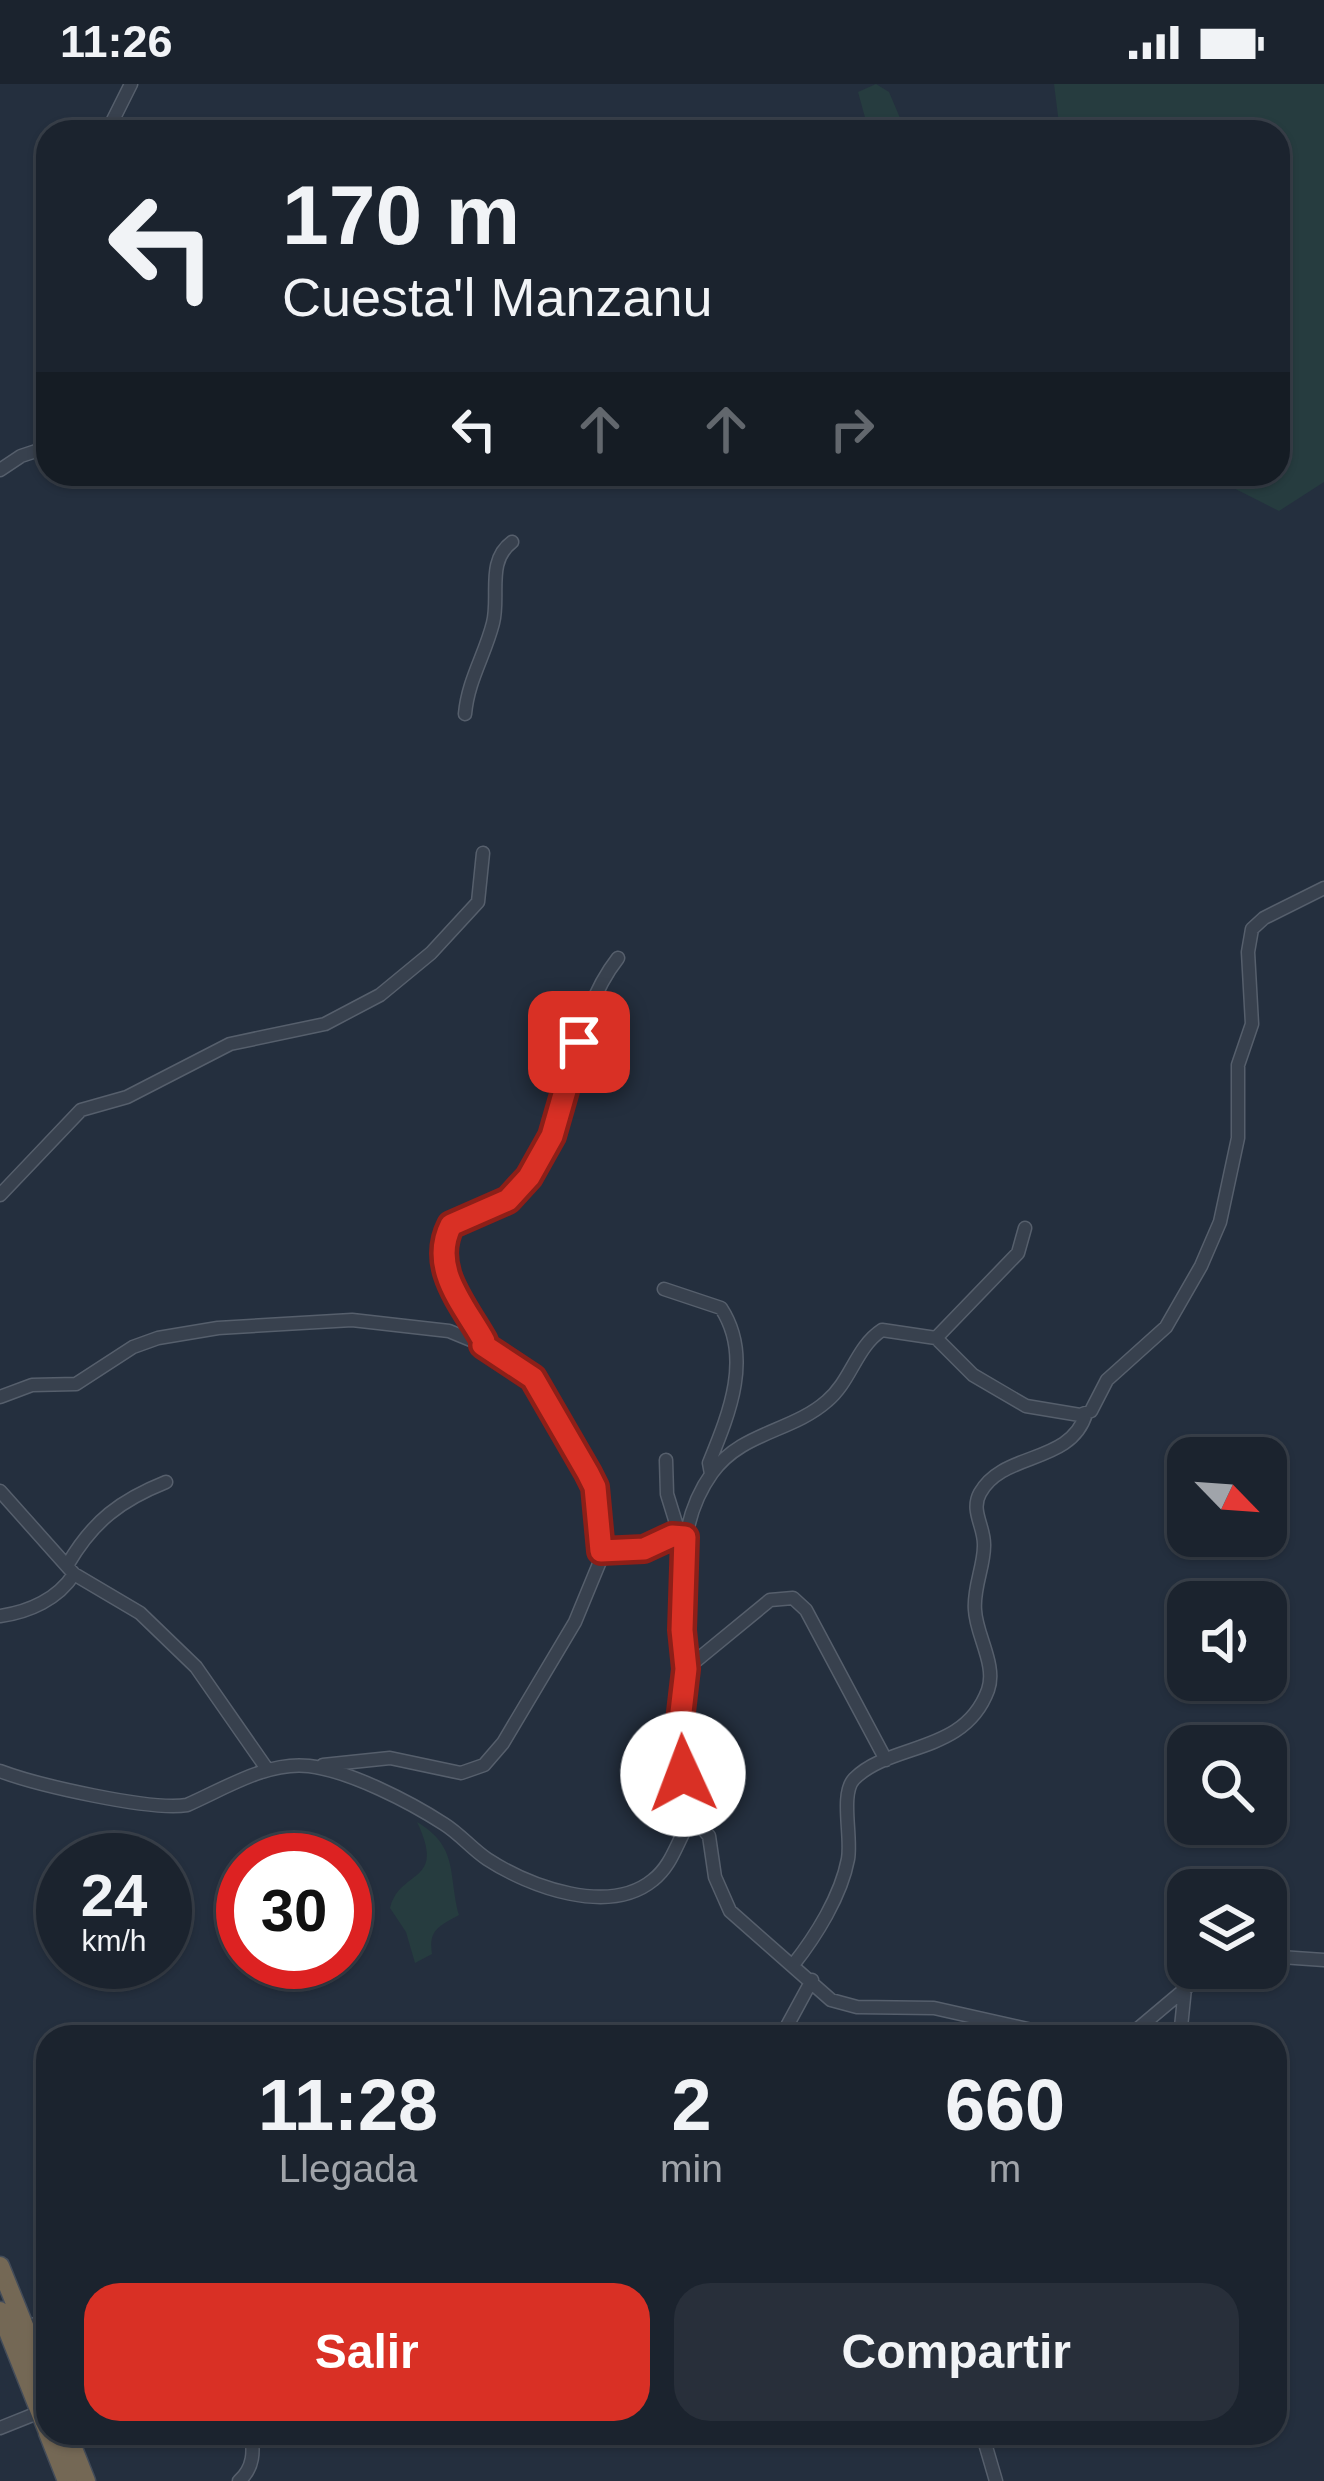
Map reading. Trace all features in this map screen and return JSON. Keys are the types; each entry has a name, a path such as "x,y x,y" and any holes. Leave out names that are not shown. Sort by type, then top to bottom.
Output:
{"highway":[{"path":"0,2266 36,2355"},
{"path":"0,2311 36,2402"},
{"path":"53,2445 67,2481"},
{"path":"72,2445 86,2481"}],"street":[{"path":"113,120 131,84"},
{"path":"0,470 36,451"},
{"path":"465,714 470,680 494,618 496,565 504,547 512,542"},
{"path":"0,1196 92,1105 127,1097 230,1044 325,1024 380,995 431,953 478,902 483,853"},
{"path":"793,1965 843,1877 850,1831 848,1787 886,1760 946,1736 971,1718 985,1697 990,1674 974,1612 985,1546 977,1498 987,1483 1072,1440 1107,1380 1166,1327 1201,1266 1220,1222 1238,1138 1238,1065 1252,1024 1249,939 1257,923 1324,888"},
{"path":"483,1345 471,1316 449,1285 447,1229 508,1200 535,1167 552,1136 586,1009 617,958"},
{"path":"935,1338 1018,1252 1025,1228"},
{"path":"664,1289 721,1308 736,1351 737,1380 709,1463 711,1474"},
{"path":"0,1397 32,1385 76,1384 145,1342 218,1328 352,1320 449,1331 483,1345 533,1378 540,1388 595,1487 601,1551 575,1622 503,1743 484,1765 461,1773 390,1758 267,1769 187,1805 159,1808 0,1771"},
{"path":"601,1551 644,1549 682,1536 711,1474 748,1440 828,1401 850,1374 865,1344 882,1330 935,1338 973,1375 1038,1410 1086,1414"},
{"path":"310,1766 418,1809 513,1873 574,1892 608,1896 644,1886 666,1868 692,1822 678,1738 686,1669 682,1536 667,1494 666,1460"},
{"path":"0,1616 36,1606 57,1593 98,1523 123,1501 166,1482"},
{"path":"0,1491 71,1569 157,1627 217,1693 267,1769"},
{"path":"686,1669 770,1600 794,1598 806,1610 886,1760"},
{"path":"692,1822 704,1827 709,1836 715,1877 730,1911 831,2000 846,2006 934,2008 1010,2025"},
{"path":"1287,1957 1324,1960"},
{"path":"788,2025 812,1980"},
{"path":"1142,2025 1184,1989"},
{"path":"1181,2025 1185,1989"},
{"path":"25,2327 36,2323"},
{"path":"0,2428 36,2414"},
{"path":"250,2466 251,2445"},
{"path":"239,2481 259,2445"},
{"path":"986,2445 996,2481"}],"green space":[{"path":"876,84 889,92 901,120 866,120 858,92"},
{"path":"1054,84 1324,84 1324,482 1279,511 1230,486 1290,486 1290,120 1058,120"},
{"path":"417,1822 446,1852 459,1915 437,1929 432,1954 415,1963 406,1932 390,1908 395,1895 424,1866 425,1842"}],"route":[{"path":"579,1042 544,1152 514,1196 447,1229 446,1273 483,1345 533,1378 588,1473 595,1487 601,1551 644,1549 672,1536 685,1537 682,1630 686,1669 678,1738 683,1774"}]}
